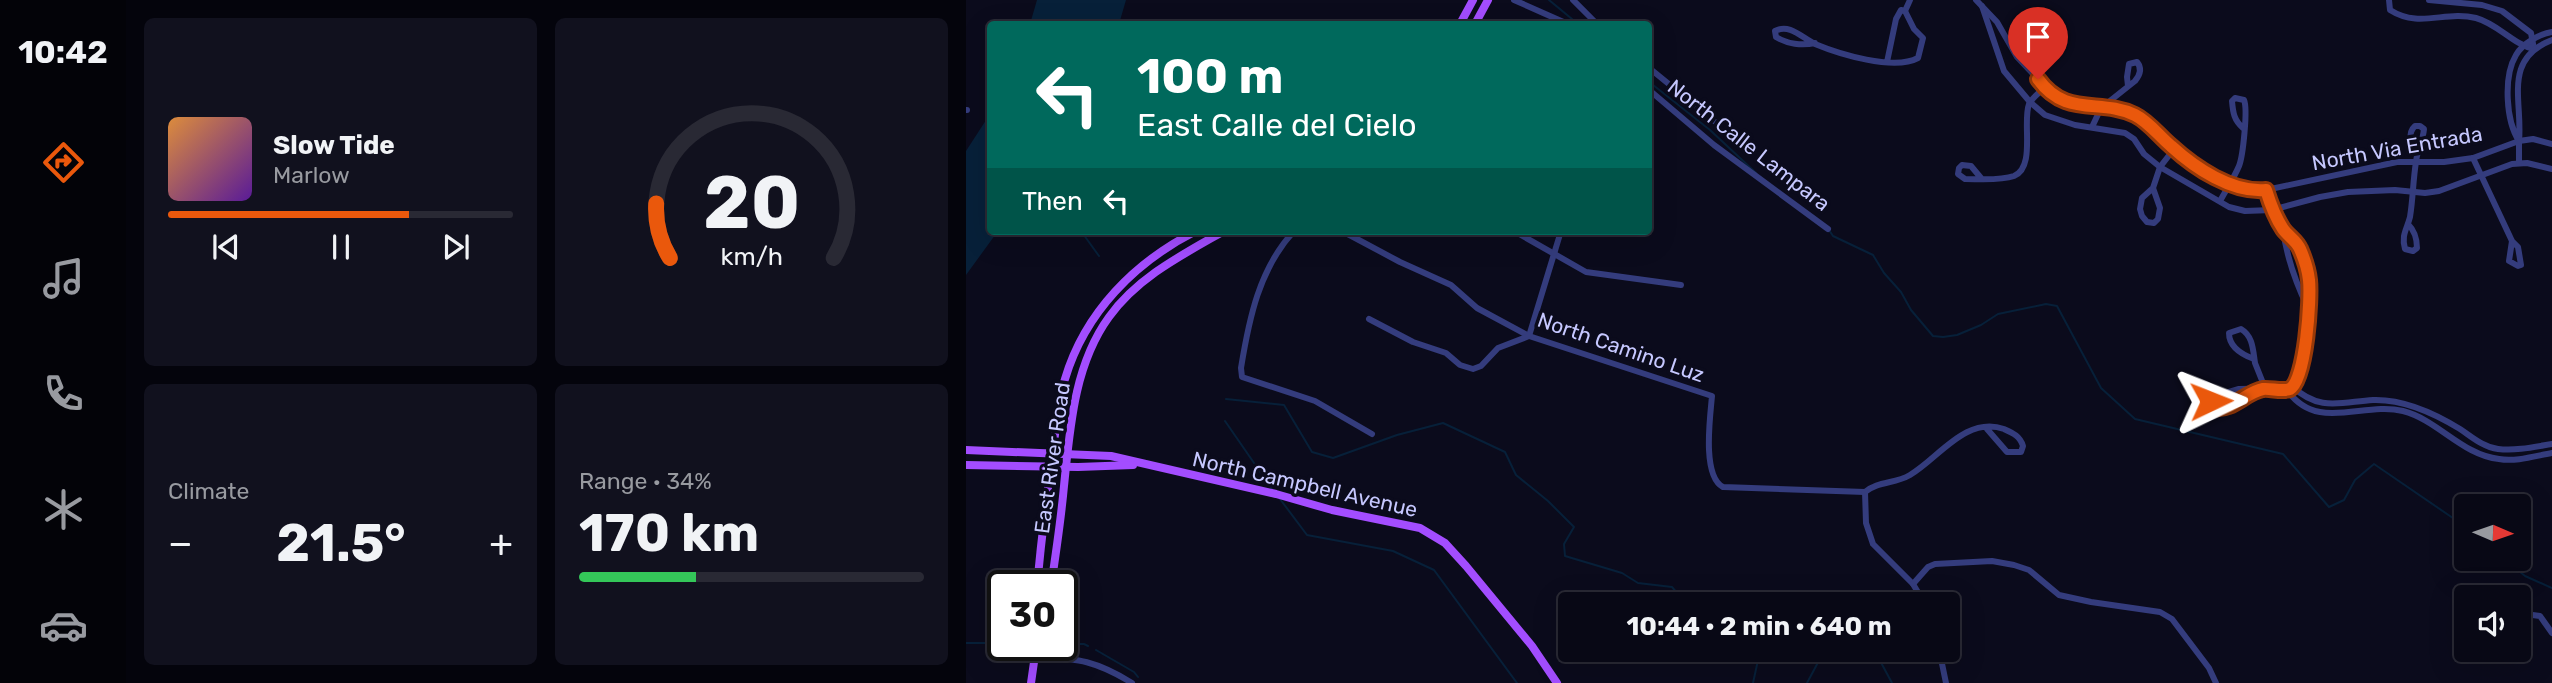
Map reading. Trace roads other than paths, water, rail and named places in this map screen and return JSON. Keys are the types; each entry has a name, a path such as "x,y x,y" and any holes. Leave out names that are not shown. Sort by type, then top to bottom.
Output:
{"main road":[{"path":"1462,21 1473,0"},
{"path":"1477,21 1488,0"},
{"name":"East River Road","path":"1038,570 1042,528 1065,380 1083,333 1096,313 1134,272 1160,252 1189,235"},
{"name":"East River Road","path":"1053,570 1068,453 1083,370 1109,317 1152,274 1217,235"},
{"name":"North Campbell Avenue","path":"966,450 1111,456 1274,493 1332,510 1420,528 1445,543 1532,646 1557,683"},
{"name":"North Campbell Avenue","path":"966,465 1066,467 1143,464"},
{"path":"1031,683 1033,661"}],"street":[{"path":"1514,0 1561,21"},
{"path":"1573,0 1594,21"},
{"path":"1905,11 1910,0"},
{"name":"North Via Entrada","path":"1976,0 1997,22 2017,57 2055,97 2080,105 2134,114 2174,149 2210,175 2242,188 2266,190 2398,162 2444,162 2473,158 2519,141 2533,139 2552,144"},
{"path":"2389,0 2390,10 2411,19 2476,18 2510,35 2524,47 2534,49"},
{"path":"2429,0 2481,2 2502,12 2531,33 2534,49"},
{"path":"2476,18 2481,2"},
{"name":"North Via Entrada","path":"1982,6 2004,71 2030,102 2045,115 2075,125 2125,133 2160,167 2229,207 2245,211 2272,210 2348,192 2439,191 2481,174 2519,163 2552,169"},
{"path":"1887,62 1896,19 1901,10 1905,11"},
{"path":"1815,43 1809,45 1782,41 1776,37 1775,31 1781,28 1794,31 1815,43 1865,59 1903,64 1918,58 1923,38 1914,29 1905,11"},
{"path":"2519,141 2512,130 2508,110 2511,68 2516,54 2532,40 2552,32"},
{"path":"2519,163 2517,79 2534,49 2552,40"},
{"name":"North Calle Lampara","path":"1652,70 1714,121"},
{"path":"2092,127 2101,108 2128,86"},
{"path":"1982,178 2012,177 2019,173 2026,155 2025,124 2030,102 2044,88"},
{"name":"North Calle Lampara","path":"1652,92 1714,145 1828,229"},
{"path":"2220,201 2240,164 2243,128"},
{"path":"2153,188 2160,208 2158,219 2154,223 2147,222 2140,209 2142,198 2153,188 2160,167 2174,149"},
{"path":"2408,224 2418,152"},
{"path":"2473,158 2512,241"},
{"path":"2266,190 2272,210 2300,247 2309,280 2308,330 2303,356 2290,388 2297,402 2325,413 2404,411 2424,420 2473,452 2499,460 2552,453"},
{"path":"2283,228 2296,284 2308,308"},
{"path":"1291,235 1276,256 1255,299 1241,368 1242,377 1315,401 1372,434"},
{"name":"North Camino Luz","path":"1349,235 1451,285 1488,315 1529,336 1712,397 1711,473 1722,487 1865,492"},
{"path":"1520,235 1586,272 1681,285"},
{"path":"1369,319 1413,342 1446,353 1460,365 1473,369 1481,366 1498,348 1529,336 1560,235"},
{"path":"2254,359 2232,344 2229,333 2237,329 2244,331 2253,346 2262,389"},
{"path":"2262,389 2218,409 2212,404 2212,397 2239,389 2290,388 2314,402 2326,404 2373,400 2412,406 2438,417 2491,447 2525,449 2552,444"},
{"path":"1918,592 1873,544 1866,523 1865,492 1874,484 1907,477 1970,430 1998,428 2018,436 2023,446 2021,452 2007,452 1987,429"},
{"path":"1913,584 1928,567 1935,564 1992,561 2029,570 2059,595 2160,612 2172,619 2209,668 2216,683"},
{"path":"2531,615 2540,616 2552,633"},
{"path":"1078,659 1106,667 1132,683"},
{"path":"1942,662 1946,683"}],"water":[{"path":"1037,0 1126,0 1120,21 1031,21"},
{"path":"987,119 987,235 995,235 966,275 966,151"}],"waterway":[{"path":"1549,0 1574,21"},
{"path":"1652,84 1710,130 1756,173"},
{"path":"1829,230 1833,236 1873,255 1911,310 1933,336 1957,335 1998,314 2046,304 2057,306 2101,388 2135,419 2283,454 2329,507 2344,500 2355,480 2374,464 2454,519"},
{"path":"1084,235 1099,256"},
{"path":"1226,399 1284,405 1312,452 1333,458 1397,435 1443,423 1505,452 1516,475 1574,527 1564,544 1565,556 1622,573 1638,583 1672,587 1676,592"},
{"path":"1225,421 1272,489"},
{"path":"1280,499 1307,535 1393,551 1434,570 1517,683"},
{"path":"2519,571 2552,588"},
{"path":"966,643 987,643"},
{"path":"1078,644 1088,646"},
{"path":"1096,650 1138,677"},
{"path":"1753,683 1758,662"},
{"path":"1807,683 1818,662"},
{"path":"1881,662 1892,683"}]}
